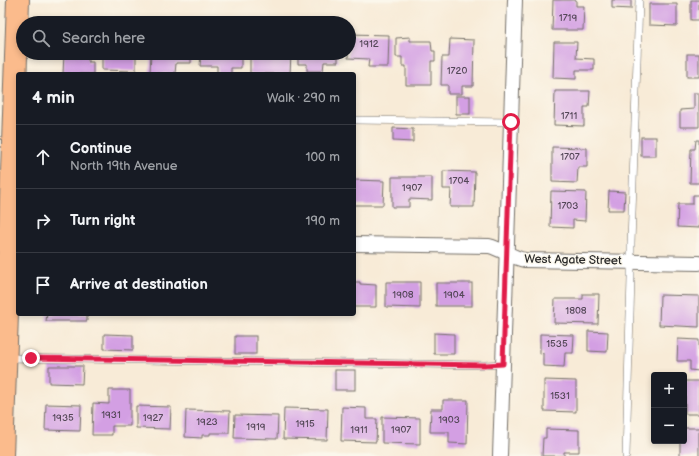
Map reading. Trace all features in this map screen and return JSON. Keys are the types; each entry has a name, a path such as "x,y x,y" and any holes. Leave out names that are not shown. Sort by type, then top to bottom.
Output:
{"main road":[{"path":"18,0 18,16"},
{"path":"17,60 17,72"},
{"path":"2,456 9,246 16,116"}],"street":[{"path":"500,456 515,0"},
{"name":"West Agate Street","path":"356,244 489,246 515,258 525,260 699,263"}],"lane":[{"path":"626,456 639,0"},
{"path":"356,120 511,122"},
{"path":"6,358 485,365 503,364"}],"building":[{"path":"553,0 576,0 576,6 584,6 583,30 552,30"},
{"path":"612,0 631,0 631,9 612,8"},
{"path":"691,0 699,0 699,20 691,20"},
{"path":"649,4 677,4 677,26 649,25"},
{"path":"356,34 389,35 388,67 368,67 369,59 356,58"},
{"path":"410,37 410,41 431,41 432,51 435,51 435,61 431,61 431,85 406,85 406,66 402,66 402,57 396,57 396,38"},
{"path":"450,39 474,40 473,86 462,86 462,94 448,94 448,85 441,85 442,57 449,57"},
{"path":"554,42 577,42 576,58 594,59 594,70 576,70 576,79 553,78"},
{"path":"687,54 699,54 699,77 687,77"},
{"path":"64,60 88,60 88,62 93,62 93,72 63,72"},
{"path":"102,60 136,60 136,71 102,70"},
{"path":"151,60 191,60 191,63 176,63 175,72 150,72"},
{"path":"200,60 241,60 241,68 231,68 231,72 217,72 217,66 200,66"},
{"path":"250,60 291,60 290,72 250,72"},
{"path":"298,60 338,60 338,62 324,62 323,71 307,71 307,64 298,64"},
{"path":"555,91 590,91 589,107 584,107 584,126 554,125"},
{"path":"694,93 699,93 699,127 680,127 680,110 694,109"},
{"path":"456,96 470,96 470,114 456,114"},
{"path":"393,128 413,129 413,142 393,141"},
{"path":"641,137 656,137 656,156 641,156"},
{"path":"696,140 699,140 699,183 690,183 691,149 695,149"},
{"path":"552,147 587,148 587,167 578,167 577,183 552,182"},
{"path":"443,171 475,172 474,207 450,207 451,189 443,189"},
{"path":"392,177 432,177 432,200 409,199 409,207 392,207"},
{"path":"356,180 384,181 383,205 356,205"},
{"path":"551,191 586,192 585,221 573,220 573,228 550,227"},
{"path":"609,191 625,192 624,210 608,210"},
{"path":"693,195 699,195 699,228 677,227 678,204 693,204"},
{"path":"356,282 360,282 360,284 376,285 376,307 356,307"},
{"path":"386,282 420,282 420,308 386,307"},
{"path":"436,283 472,283 472,306 436,306"},
{"path":"583,294 599,294 598,324 554,323 555,299 583,299"},
{"path":"660,295 699,296 699,327 659,325"},
{"path":"47,316 87,316 87,321 46,321"},
{"path":"588,331 608,332 607,352 588,351"},
{"path":"434,333 454,334 454,354 434,354"},
{"path":"104,334 133,335 133,350 104,349"},
{"path":"540,334 574,335 573,353 565,353 564,367 543,366 543,353 540,354"},
{"path":"235,336 256,336 256,354 235,354"},
{"path":"678,339 699,340 699,371 690,370 690,361 677,361"},
{"path":"49,366 83,366 82,384 49,383"},
{"path":"335,370 355,370 355,390 335,390"},
{"path":"544,380 576,381 576,412 544,411"},
{"path":"687,381 699,381 699,414 687,414"},
{"path":"109,390 130,390 130,426 112,426 112,435 92,435 93,403 109,404"},
{"path":"443,400 468,400 467,444 449,443 449,432 430,432 431,409 443,409"},
{"path":"46,404 81,405 80,431 45,430"},
{"path":"136,406 171,407 170,429 136,428"},
{"path":"342,407 366,408 366,419 377,419 376,442 341,441"},
{"path":"284,408 328,409 327,440 283,439"},
{"path":"186,410 230,411 229,433 210,433 210,435 202,435 202,438 185,437"},
{"path":"235,415 278,416 277,439 234,438"},
{"path":"382,417 420,418 420,444 382,443"},
{"path":"687,428 699,428 699,456 680,456 680,444 687,444"},
{"path":"546,429 579,430 579,452 564,452 564,456 542,456 543,438 546,438"}],"route":[{"path":"31,358 485,365 503,364 511,122"}]}
